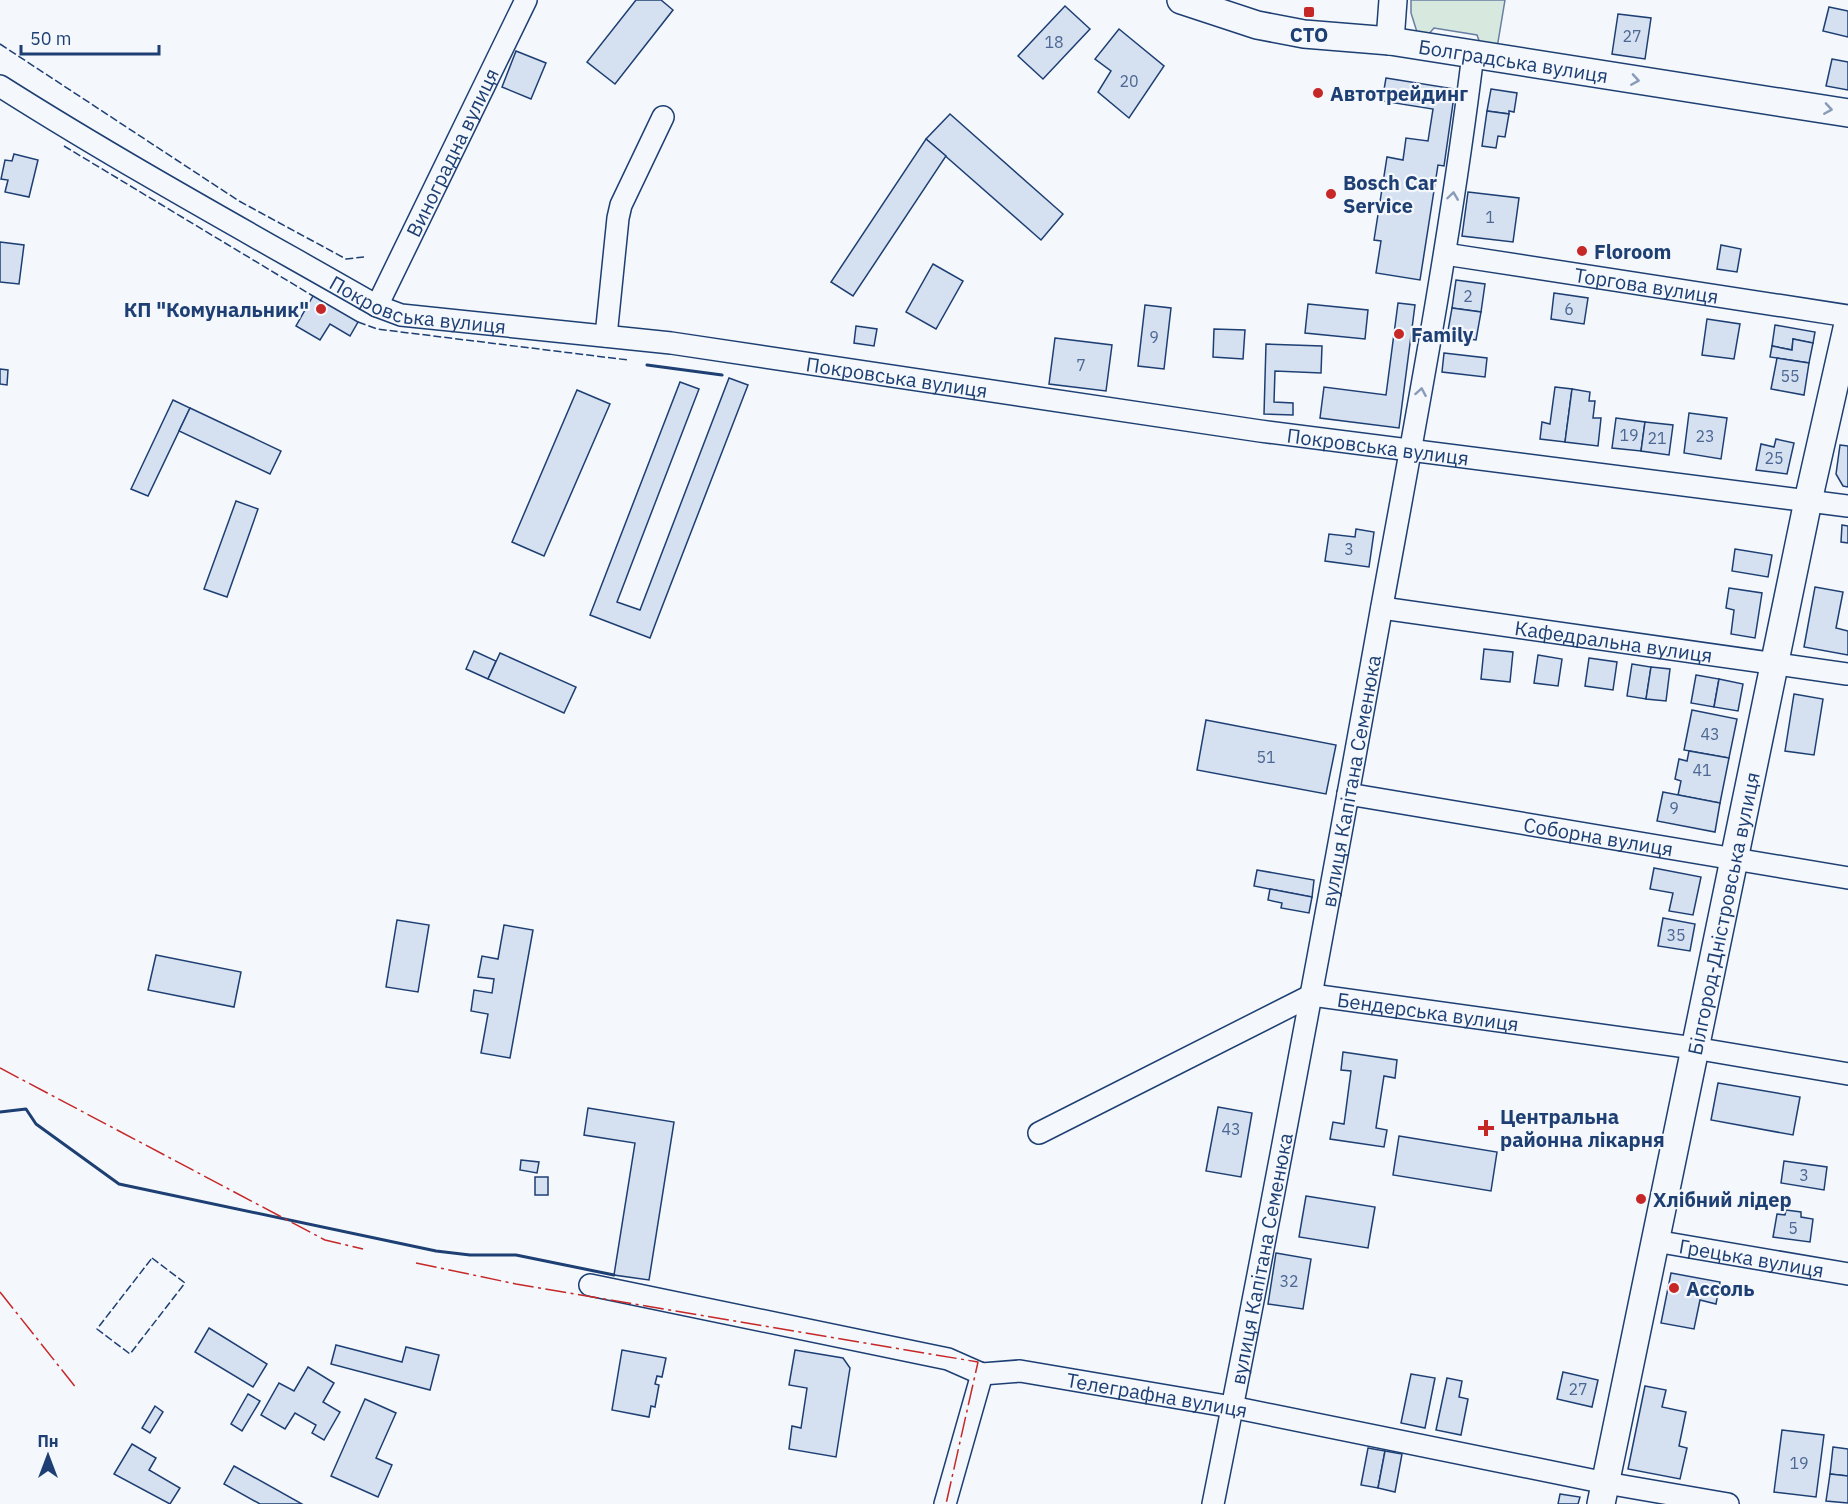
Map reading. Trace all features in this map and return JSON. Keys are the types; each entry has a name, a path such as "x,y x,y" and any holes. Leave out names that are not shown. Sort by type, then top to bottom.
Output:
{"main road":[{"name":"Болградська вулиця","path":"1182,0 1257,25 1304,34 1390,41 1848,112"},
{"path":"1390,41 1393,0"},
{"name":"Білгород-Дністровська вулиця","path":"1604,1493 1808,501 1848,324"}],"street":[{"name":"Виноградна вулиця","path":"377,306 526,0"},
{"name":"вулиця Капітана Семенюка","path":"1213,1504 1312,995 1411,450 1445,254 1473,54"},
{"name":"Покровська вулиця","path":"0,86 64,127 377,306 400,315 724,350 1260,431 1848,506"},
{"path":"606,336 621,205 663,117"},
{"name":"Торгова вулиця","path":"1445,254 1848,316"},
{"name":"Кафедральна вулиця","path":"1382,608 1776,662 1847,674"},
{"name":"Соборна вулиця","path":"1348,794 1848,878"},
{"name":"Бендерська вулиця","path":"1039,1133 1312,995 1694,1048 1848,1074"},
{"name":"Грецька вулиця","path":"1655,1241 1848,1274"},
{"name":"Телеграфна вулиця","path":"590,1285 948,1359 982,1374 1020,1371 1232,1407 1604,1493 1728,1504"},
{"path":"945,1504 982,1374"}],"shaded area":[{"path":"1411,0 1505,0 1497,48 1481,46 1477,35 1434,28 1426,37 1417,32 1411,13"}],"building":[{"path":"636,0 661,0 673,10 615,84 587,62"},
{"path":"1065,6 1090,29 1043,79 1018,56"},
{"path":"1829,7 1848,11 1848,37 1823,31"},
{"path":"1618,14 1651,18 1645,59 1612,54"},
{"path":"1119,29 1164,66 1129,118 1098,92 1111,71 1095,59"},
{"path":"516,51 546,63 531,99 502,87"},
{"path":"1832,59 1848,62 1848,90 1826,86"},
{"path":"1386,78 1455,89 1444,166 1438,165 1420,280 1376,273 1381,241 1374,240 1387,157 1403,160 1406,138 1428,141 1433,109 1382,101"},
{"path":"1491,89 1517,93 1514,112 1509,111 1509,114 1487,111"},
{"path":"1487,111 1509,114 1505,137 1498,136 1496,148 1482,146"},
{"path":"950,114 1063,214 1041,240 926,139"},
{"path":"926,139 946,156 853,296 831,282"},
{"path":"14,154 38,160 29,197 5,192 8,180 1,179 5,160 12,161"},
{"path":"1468,192 1519,198 1513,242 1462,236"},
{"path":"0,242 24,245 19,284 0,282"},
{"path":"1721,245 1741,249 1737,272 1717,269"},
{"path":"933,264 963,281 936,329 906,312"},
{"path":"1456,280 1485,284 1481,312 1452,308"},
{"path":"1554,293 1588,298 1584,324 1551,319"},
{"name":"КП \"Комунальник\"","path":"313,296 358,322 350,336 330,324 320,340 296,326"},
{"path":"1398,303 1415,305 1399,428 1320,418 1324,387 1386,395"},
{"path":"1308,304 1368,310 1365,339 1305,333"},
{"path":"1145,305 1171,308 1164,369 1138,366"},
{"path":"1452,308 1481,312 1476,340 1447,336"},
{"path":"1707,319 1740,324 1734,359 1702,355"},
{"path":"1775,325 1815,332 1813,343 1793,339 1792,350 1772,346"},
{"path":"856,326 877,329 874,346 854,343"},
{"path":"1214,329 1245,330 1243,359 1213,357"},
{"path":"1055,338 1112,345 1106,391 1049,384"},
{"path":"1793,339 1813,343 1809,363 1770,357 1772,346 1792,350"},
{"path":"1266,344 1322,346 1321,373 1275,371 1274,402 1293,403 1293,415 1264,414"},
{"path":"1444,353 1487,358 1485,377 1442,372"},
{"path":"1777,358 1809,363 1804,395 1771,389"},
{"path":"0,369 8,370 7,385 0,384"},
{"path":"729,378 748,385 650,638 590,615 680,382 699,389 617,602 640,610"},
{"path":"1555,387 1572,389 1565,442 1540,439 1542,422 1550,424"},
{"path":"1572,389 1590,392 1589,401 1595,401 1593,418 1601,418 1598,446 1565,442"},
{"path":"577,390 610,404 544,556 512,542"},
{"path":"173,400 190,408 148,496 131,489"},
{"path":"190,408 281,451 270,474 179,431"},
{"path":"1689,413 1727,418 1721,459 1684,453"},
{"path":"1616,418 1645,422 1641,451 1612,448"},
{"path":"1645,422 1673,425 1669,455 1641,451"},
{"path":"1776,439 1794,443 1787,474 1756,470 1761,444 1774,447"},
{"path":"1840,445 1848,446 1848,487 1843,486 1836,474"},
{"path":"236,501 258,509 227,597 204,589"},
{"path":"1842,525 1848,526 1848,543 1841,542"},
{"path":"1356,529 1374,532 1369,567 1325,561 1329,534 1355,537"},
{"path":"1735,549 1772,555 1768,577 1732,571"},
{"path":"1815,587 1843,592 1836,628 1848,631 1848,655 1804,647"},
{"path":"1729,588 1762,593 1755,638 1731,634 1734,610 1726,608"},
{"path":"1484,649 1513,652 1510,682 1481,679"},
{"path":"474,651 496,661 488,679 466,669"},
{"path":"500,653 576,687 564,713 488,679"},
{"path":"1538,655 1562,659 1558,686 1534,683"},
{"path":"1589,658 1617,662 1613,690 1585,686"},
{"path":"1632,664 1651,667 1646,699 1627,696"},
{"path":"1651,667 1670,669 1666,701 1646,699"},
{"path":"1696,675 1719,679 1714,707 1691,703"},
{"path":"1719,679 1743,684 1738,711 1714,707"},
{"path":"1794,694 1823,699 1814,755 1785,751"},
{"path":"1692,710 1737,719 1729,758 1684,750"},
{"path":"1206,720 1336,745 1326,794 1197,770"},
{"path":"1689,751 1729,758 1720,803 1678,795 1681,781 1675,779 1679,759 1687,761"},
{"path":"1663,792 1720,803 1715,832 1657,821"},
{"path":"1654,868 1701,877 1693,915 1669,911 1673,893 1650,889"},
{"path":"1257,870 1314,880 1312,897 1254,886"},
{"path":"1270,889 1312,897 1309,913 1281,908 1282,903 1268,900"},
{"path":"1663,918 1695,924 1690,951 1658,946"},
{"path":"397,920 429,925 418,992 386,987"},
{"path":"504,925 533,930 510,1058 481,1053 488,1014 471,1011 474,990 492,993 494,979 478,977 482,956 498,959"},
{"path":"156,955 241,972 234,1007 148,990"},
{"path":"1343,1052 1397,1060 1395,1078 1384,1076 1376,1128 1387,1130 1384,1147 1330,1139 1333,1122 1344,1124 1351,1071 1341,1070"},
{"path":"1718,1083 1800,1097 1793,1135 1711,1120"},
{"path":"1218,1107 1252,1113 1241,1177 1206,1171"},
{"path":"588,1108 674,1122 649,1280 614,1275 635,1143 584,1135"},
{"path":"1399,1136 1497,1152 1491,1191 1393,1175"},
{"path":"521,1160 539,1162 537,1173 520,1170"},
{"path":"1784,1161 1827,1167 1824,1190 1781,1183"},
{"path":"535,1177 548,1177 548,1195 535,1195"},
{"path":"1306,1196 1375,1207 1368,1248 1299,1237"},
{"path":"1786,1210 1801,1212 1801,1217 1813,1219 1810,1242 1773,1237 1777,1214 1785,1215"},
{"path":"1276,1253 1311,1259 1303,1309 1268,1304"},
{"path":"1671,1273 1720,1282 1716,1304 1700,1300 1694,1329 1661,1323"},
{"path":"209,1328 267,1364 253,1387 195,1352"},
{"path":"336,1345 402,1362 406,1347 439,1355 430,1390 331,1364"},
{"path":"622,1350 666,1358 662,1377 657,1376 655,1384 659,1385 655,1407 651,1406 649,1417 612,1410"},
{"path":"795,1350 843,1358 850,1368 836,1457 789,1449 792,1426 801,1428 807,1388 789,1385"},
{"path":"308,1367 334,1383 323,1402 340,1412 324,1440 312,1433 316,1425 295,1413 285,1429 261,1415 279,1383 294,1391"},
{"path":"1563,1372 1598,1380 1592,1407 1557,1399"},
{"path":"1411,1374 1435,1378 1425,1428 1401,1423"},
{"path":"1447,1378 1462,1381 1459,1397 1468,1399 1461,1435 1436,1430"},
{"path":"1645,1386 1666,1390 1662,1407 1686,1412 1679,1446 1687,1448 1680,1479 1628,1469"},
{"path":"248,1394 260,1401 242,1431 231,1424"},
{"path":"365,1399 396,1413 376,1458 392,1465 378,1497 331,1476"},
{"path":"155,1406 163,1412 150,1433 142,1428"},
{"path":"1782,1430 1824,1435 1816,1497 1774,1492"},
{"path":"132,1444 156,1458 149,1470 180,1488 170,1504 114,1474"},
{"path":"1833,1447 1848,1449 1848,1476 1830,1474"},
{"path":"1368,1448 1385,1451 1378,1488 1361,1485"},
{"path":"1385,1451 1402,1454 1395,1492 1378,1488"},
{"path":"234,1466 302,1504 260,1504 224,1484"},
{"path":"1830,1474 1848,1476 1848,1503 1826,1501"},
{"path":"1560,1494 1580,1497 1578,1504 1558,1504"}],"fence":[{"path":"0,44 239,201 346,259 364,257"},
{"path":"64,146 313,296"},
{"path":"358,322 377,329 628,360"},
{"path":"152,1258 185,1283 130,1354 97,1329 152,1258"}],"wall":[{"path":"647,365 722,375"},
{"path":"0,1112 26,1109 36,1124 119,1184 436,1251 470,1255 516,1255 614,1275"}],"power":[{"path":"0,1068 325,1240 363,1249"},
{"path":"416,1263 516,1284 978,1362 946,1504"},
{"path":"0,1292 77,1389"}],"place":[{"name":"СТО","path":"1309,12"},
{"name":"Автотрейдинг","path":"1318,93"},
{"name":"Bosch Car Service","path":"1331,194"},
{"name":"Floroom","path":"1582,251"},
{"name":"КП \"Комунальник\"","path":"321,309"},
{"name":"Family","path":"1399,334"},
{"name":"Центральна районна лікарня","path":"1486,1128"},
{"name":"Хлібний лідер","path":"1641,1199"},
{"name":"Ассоль","path":"1674,1288"}]}
